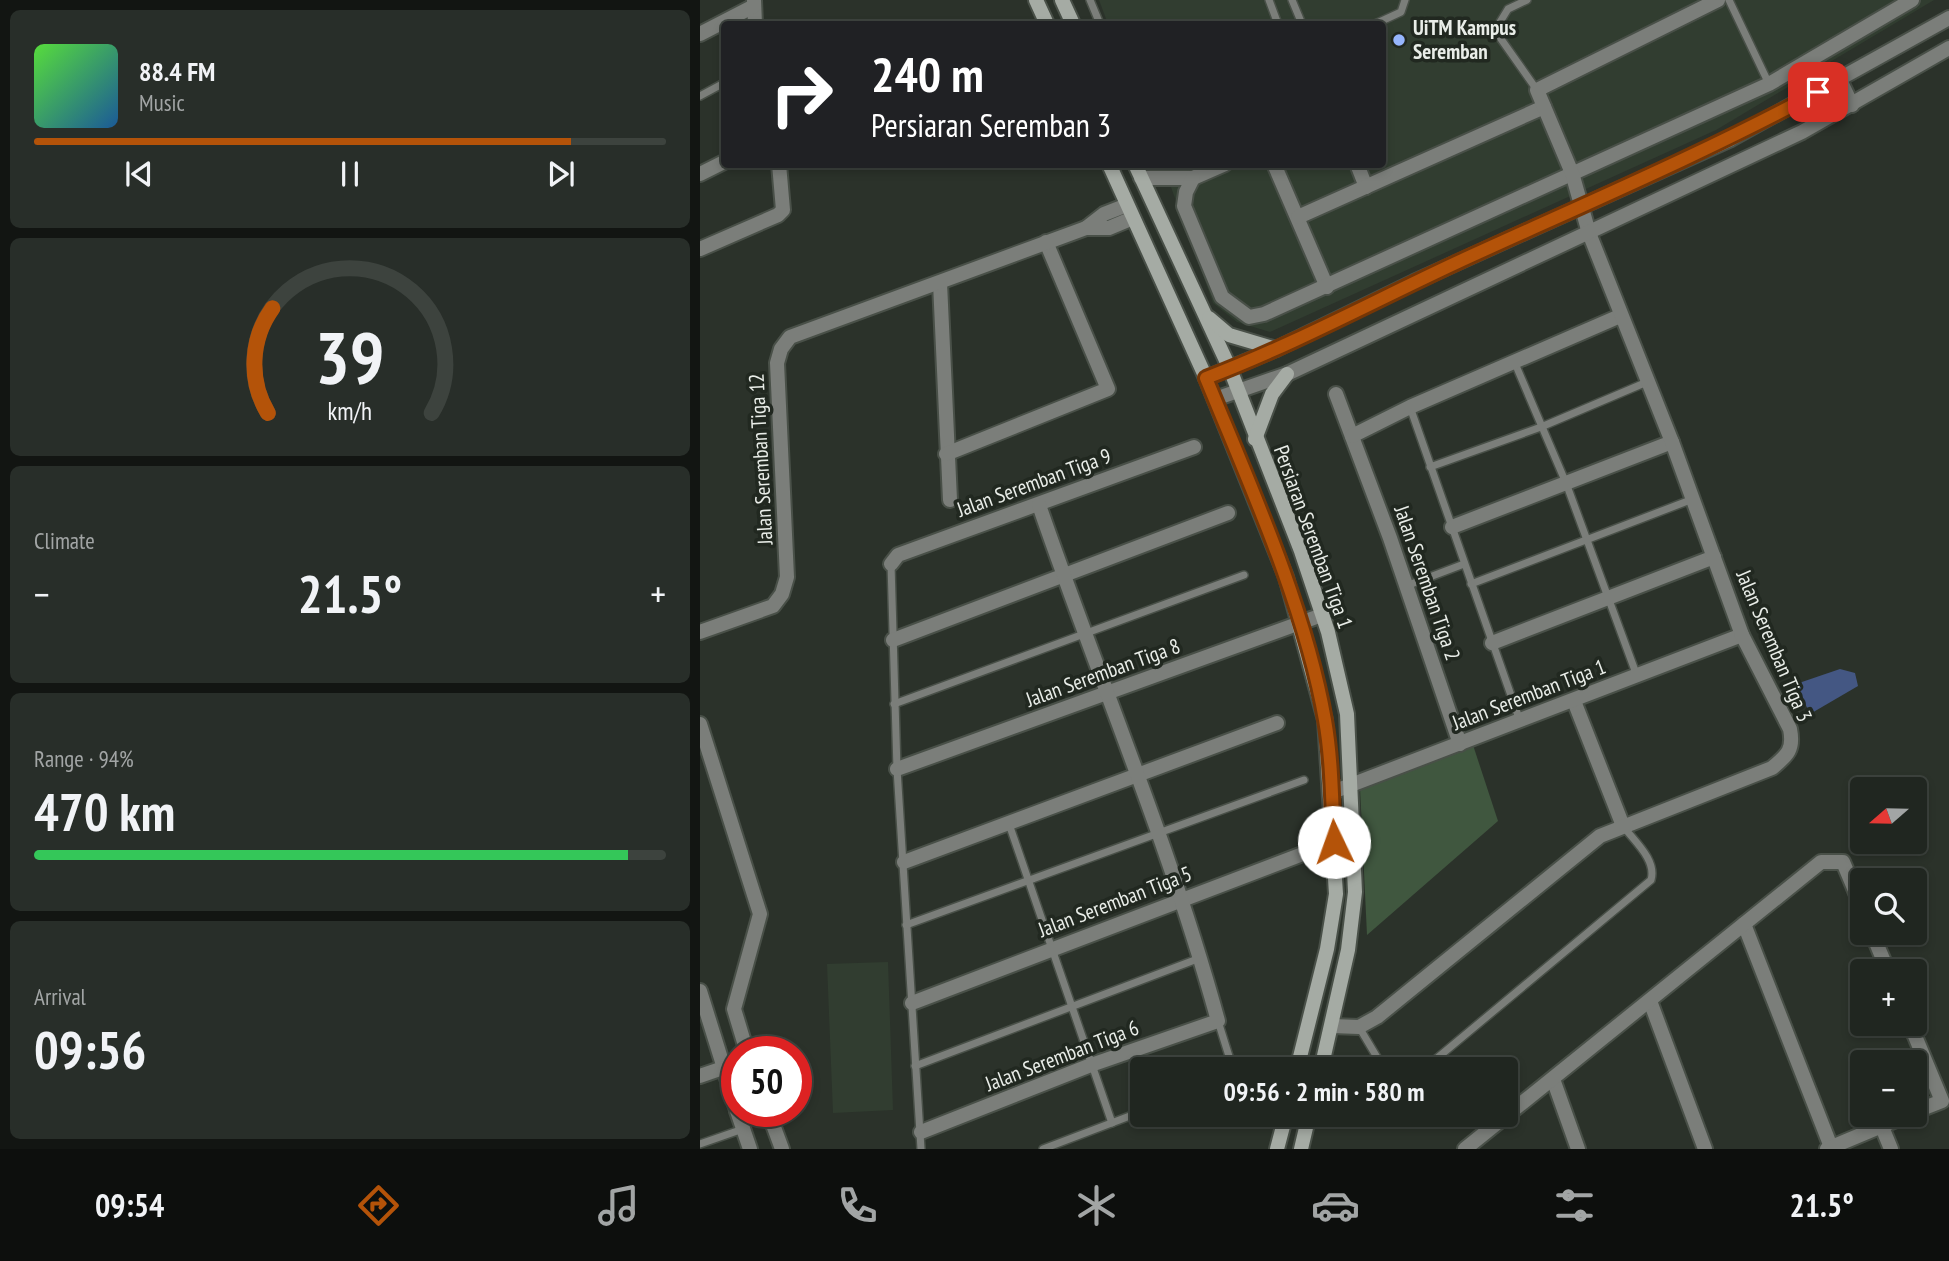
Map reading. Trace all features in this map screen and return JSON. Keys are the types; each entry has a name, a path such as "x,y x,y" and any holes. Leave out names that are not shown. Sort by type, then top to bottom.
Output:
{"main road":[{"path":"1062,0 1072,21"},
{"path":"1039,1 1046,21"},
{"name":"Persiaran Seremban Tiga 1","path":"1111,168 1215,399 1286,577 1325,720 1336,894 1327,949 1300,1057"},
{"name":"Persiaran Seremban Tiga 1","path":"1138,171 1230,369 1255,439 1301,551 1322,615 1347,714 1353,784 1355,892 1348,950 1324,1057"},
{"path":"1205,315 1229,335 1276,349"},
{"path":"1255,439 1272,394 1287,374"},
{"path":"1277,1149 1283,1127"},
{"path":"1301,1149 1307,1127"}],"street":[{"path":"1537,90 1718,0"},
{"path":"1193,178 1186,192 1184,206 1222,297 1249,317 1264,314 1769,84 1912,0"},
{"path":"723,21 754,3 755,21"},
{"path":"1206,378 1276,349 1580,206 1731,139 1949,18"},
{"path":"700,34 721,22"},
{"path":"1215,399 1287,374 1589,233 1852,105 1949,48"},
{"path":"1840,80 1852,105"},
{"name":"Jalan Seremban Tiga 3","path":"1359,1027 1377,1017 1600,836 1773,768 1788,755 1793,744 1790,729 1742,635 1694,498 1589,233 1572,173 1537,90"},
{"path":"1298,217 1544,107"},
{"path":"700,174 721,164"},
{"path":"700,249 778,215 783,210 779,168"},
{"path":"1138,171 1193,178 1216,168"},
{"path":"1276,168 1327,287"},
{"path":"1359,168 1366,187"},
{"name":"Jalan Seremban Tiga 12","path":"700,632 773,606 782,594 787,577 777,363 781,349 790,337 1086,228 1109,228 1130,212"},
{"path":"946,454 1108,389 1046,242"},
{"path":"940,283 950,500"},
{"path":"1352,436 1514,360 1620,316"},
{"name":"Jalan Seremban Tiga 2","path":"1336,394 1460,744"},
{"path":"1452,527 1672,442"},
{"name":"Jalan Seremban Tiga 9","path":"891,564 898,555 1194,447"},
{"path":"1039,505 1106,696 1161,834 1201,958 1218,1021"},
{"path":"893,640 1228,513"},
{"path":"1492,643 1609,600 1714,557"},
{"name":"Jalan Seremban Tiga 8","path":"897,769 1106,696 1322,615"},
{"name":"Jalan Seremban Tiga 1","path":"1330,793 1742,635"},
{"path":"1574,701 1623,827"},
{"path":"904,862 1137,778 1277,723"},
{"path":"700,724 760,914 734,1009 742,1036"},
{"name":"Jalan Seremban Tiga 5","path":"912,1003 1334,842"},
{"path":"1465,1149 1821,862 1843,862 1850,879"},
{"path":"1744,923 1829,1148 1882,1127 1891,1149"},
{"path":"700,990 721,1061"},
{"path":"1650,1001 1704,1149"},
{"name":"Jalan Seremban Tiga 6","path":"921,1132 1091,1065 1218,1021"},
{"path":"1332,1026 1359,1027"},
{"path":"1915,1036 1945,1103 1927,1108"},
{"path":"700,1076 721,1069"},
{"path":"1553,1079 1578,1149"},
{"path":"774,1127 782,1149"},
{"path":"743,1129 750,1149"}],"lane":[{"path":"1090,0 1099,21"},
{"path":"1269,0 1277,21"},
{"path":"1292,0 1301,21"},
{"path":"1382,21 1401,12 1405,0"},
{"path":"1527,0 1508,9 1497,27 1501,38 1537,90"},
{"path":"1729,0 1769,84"},
{"path":"700,96 721,85"},
{"path":"1514,360 1566,483 1637,677"},
{"path":"1430,467 1541,427 1647,382"},
{"path":"1410,407 1520,721"},
{"path":"1471,584 1694,498"},
{"path":"891,564 897,769 921,1149"},
{"path":"1406,586 1464,565"},
{"path":"894,704 1244,575"},
{"path":"906,925 1304,780"},
{"path":"1009,824 1112,1123"},
{"path":"1438,1057 1651,880 1653,872 1649,860 1623,827"},
{"path":"915,1066 1201,958"},
{"path":"1218,1021 1229,1057"},
{"path":"1359,1027 1377,1057"},
{"path":"1043,1149 1130,1116"},
{"path":"700,1144 743,1129"}],"shaded area":[{"path":"1099,0 1934,0 1716,130 1270,332 1237,322 1213,303 1164,168 1386,168 1386,21 1107,21"},
{"path":"888,962 893,1110 833,1113 827,964"}],"green space":[{"path":"1472,742 1498,821 1367,935 1360,788"}],"water":[{"path":"1840,669 1855,673 1858,686 1810,714 1796,684"}],"place":[{"name":"UiTM Kampus Seremban","path":"1399,40"}],"route":[{"path":"1334,842 1325,720 1300,623 1286,577 1206,378 1276,349 1414,282 1731,139 1818,92"}]}
